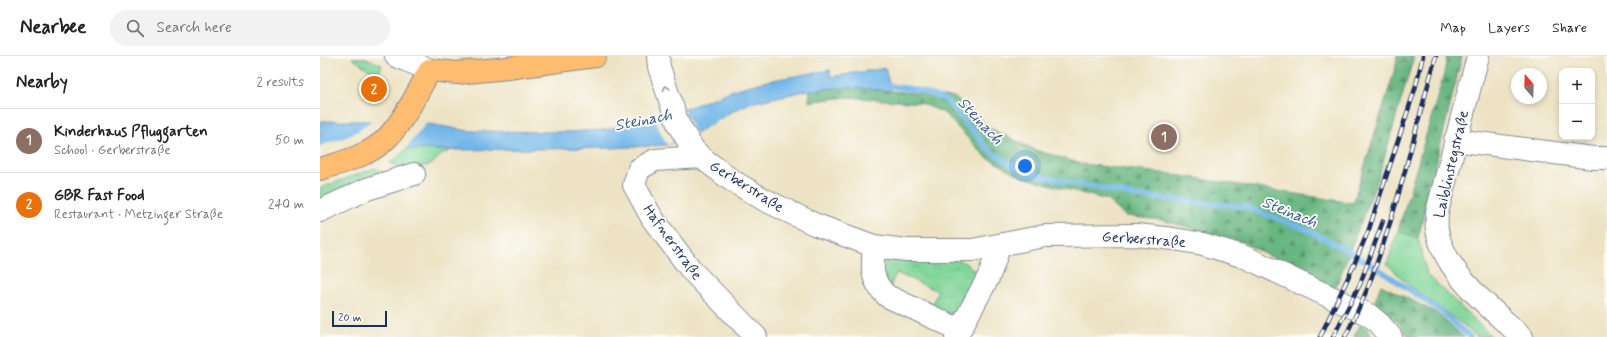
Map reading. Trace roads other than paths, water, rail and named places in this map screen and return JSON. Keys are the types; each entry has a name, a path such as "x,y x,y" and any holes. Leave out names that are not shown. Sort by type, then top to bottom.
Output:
{"main road":[{"path":"320,169 364,154 386,139 412,102 430,70 457,73 508,68 594,56"}],"street":[{"path":"396,56 430,70"},
{"name":"Gerberstraße","path":"658,56 659,68 672,108 687,140 701,158 731,180 763,199 814,224 874,246 906,250 972,250 1045,236 1137,236 1174,239 1203,244 1245,257 1369,316 1379,323 1391,337"},
{"name":"Laiblinstegstraße","path":"1478,56 1437,212 1437,229 1442,250 1452,267 1467,284 1522,337"},
{"path":"1455,140 1593,158 1607,158"},
{"name":"Hafnerstraße","path":"701,158 655,160 639,169 634,185 652,218 692,271 756,337"},
{"path":"320,211 367,189 414,174"},
{"path":"874,246 872,265 874,278 879,289 887,296 958,334 989,276 1000,245"}],"water":[{"path":"885,68 891,91 850,87 810,90 750,103 731,112 695,134 667,145 613,148 452,150 320,148 320,121 369,121 429,124 469,131 566,132 603,130 648,121 685,109 736,89 767,81 830,70 831,77"}],"waterway":[{"name":"Steinach","path":"884,85 918,90 946,100 989,150 1014,166 1036,175 1137,196 1246,207 1308,230 1385,273 1439,310 1470,337"}],"railway":[{"path":"1320,337 1369,229 1415,89 1423,56"},
{"path":"1345,337 1368,287 1388,230 1436,56"},
{"path":"1333,337 1360,284 1383,221"}],"place":[{"name":"GBR Fast Food","path":"374,89"},
{"name":"Kinderhaus Pfluggarten","path":"1164,137"}]}
